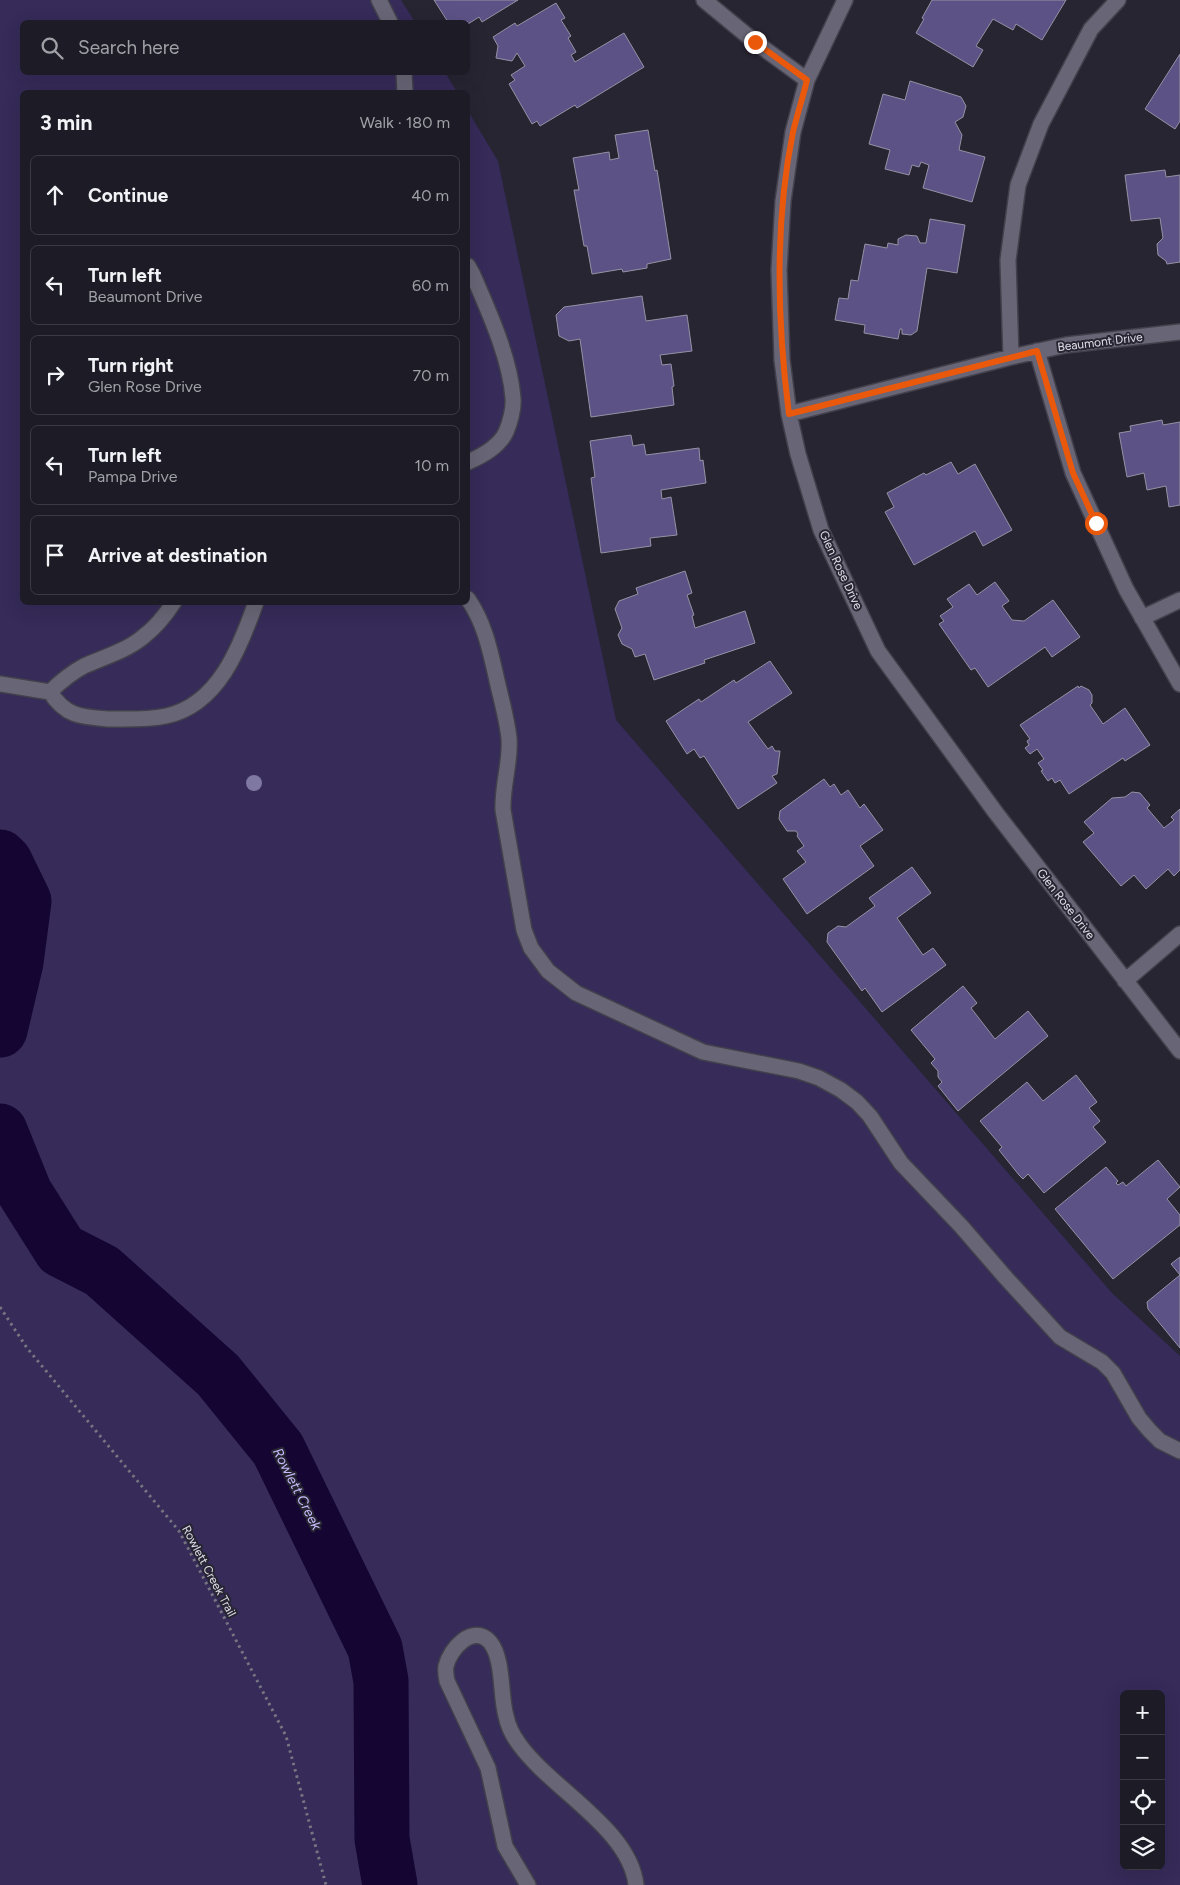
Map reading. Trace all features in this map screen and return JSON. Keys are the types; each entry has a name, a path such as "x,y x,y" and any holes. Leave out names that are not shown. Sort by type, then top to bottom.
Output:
{"street":[{"path":"379,0 389,20"},
{"path":"704,0 755,42 807,80"},
{"name":"Glen Rose Drive","path":"845,0 807,80 793,132 783,201 779,270 782,360 789,414 798,454 822,530 878,651 996,812 1180,1051"},
{"path":"1011,357 1008,260 1018,186 1042,124 1091,29 1118,0"},
{"path":"404,75 405,90"},
{"path":"470,270 500,342 513,399 505,433 494,446 470,461"},
{"name":"Beaumont Drive","path":"789,414 1037,351 1066,345 1180,332"},
{"path":"1037,351 1073,473 1126,589 1180,684"},
{"path":"1142,618 1180,600"},
{"path":"470,602 485,634 509,738 503,810 524,930 531,948 548,971 576,993 703,1052 805,1073 841,1090 857,1102 870,1116 901,1163 1006,1278 1060,1336 1102,1362 1113,1373 1139,1418 1150,1431 1160,1441 1180,1451"},
{"path":"50,692 62,681 83,667 126,649 143,638 160,622 172,605"},
{"path":"0,684 50,692 66,711 84,717 146,719 168,716 190,707 206,695 224,674 245,634 255,605"},
{"path":"1125,981 1180,934"},
{"path":"528,1885 505,1846 488,1768 447,1681 446,1666 450,1656 463,1640 470,1637 478,1636 484,1638 493,1648 499,1668 506,1717 510,1730 518,1743 539,1768 615,1838 631,1864 636,1885"}],"path":[{"name":"Rowlett Creek Trail","path":"0,1307 27,1348 179,1530 286,1736 326,1885"}],"shaded area":[{"path":"0,0 401,0 414,20 20,20 20,75 447,75 456,90 20,90 20,605 470,605 470,114 498,161 616,720 1112,1293 1180,1356 1180,1885 0,1885"}],"building":[{"path":"434,0 518,0 482,22 479,17 470,23 470,20 447,20"},
{"path":"932,0 1066,0 1042,40 1016,24 1013,30 993,19 976,46 983,50 973,67 916,33"},
{"path":"556,3 565,18 561,20 571,36 568,38 576,52 571,55 575,62 624,33 644,67 577,108 575,105 540,126 537,121 532,124 509,84 515,80 511,75 525,66 517,53 512,61 496,58 498,46 493,37 515,23 517,26"},
{"path":"1180,54 1180,121 1175,129 1145,109"},
{"path":"910,81 961,97 966,106 963,117 955,122 962,135 959,150 985,157 972,202 923,188 929,165 921,162 919,167 912,165 909,175 885,169 890,150 869,144 883,94 905,100"},
{"path":"648,130 655,171 657,170 671,259 647,264 647,268 623,272 622,269 592,274 587,246 584,246 574,190 579,190 573,158 609,152 610,160 619,158 615,135"},
{"path":"1165,170 1166,177 1180,175 1180,262 1167,264 1158,255 1157,244 1163,238 1160,218 1131,221 1125,175"},
{"path":"930,219 965,225 957,273 927,268 917,331 911,335 902,334 902,329 900,329 898,339 864,333 865,325 835,320 839,298 848,299 851,280 858,281 865,244 887,248 888,243 898,245 898,239 906,235 917,236 920,243 926,243"},
{"path":"642,296 646,321 687,315 692,351 660,355 662,365 671,364 674,405 591,417 580,339 569,341 559,336 556,315 564,307"},
{"path":"1162,420 1163,425 1180,422 1180,505 1169,507 1166,486 1147,490 1144,473 1127,477 1119,433 1131,431 1130,426"},
{"path":"631,435 633,446 644,444 646,455 699,448 700,461 703,460 706,483 661,490 662,499 671,497 677,535 650,538 651,546 601,553 591,478 595,477 590,441"},
{"path":"951,462 958,474 975,464 1012,530 983,546 975,531 914,565 885,512 894,507 887,493 924,473 926,475"},
{"path":"685,571 692,593 687,595 694,615 692,616 695,628 745,611 755,643 704,660 705,663 654,680 645,654 635,657 632,649 622,644 618,635 622,628 615,609 619,601 638,594 636,588"},
{"path":"995,582 1009,601 1002,606 1012,620 1024,621 1053,600 1080,637 1052,657 1045,647 988,687 975,668 971,670 939,624 944,621 940,616 953,607 947,599 969,584 977,595"},
{"path":"770,661 792,693 748,722 768,749 772,746 775,751 780,751 777,774 772,776 777,783 738,809 704,756 700,758 694,749 687,754 666,721 699,699 701,702 734,680 736,683"},
{"path":"1078,686 1079,688 1081,686 1089,690 1092,695 1092,703 1090,705 1103,724 1125,708 1150,745 1125,761 1123,758 1069,794 1060,780 1055,783 1052,778 1048,781 1038,763 1044,759 1037,749 1030,754 1025,748 1029,745 1027,741 1030,739 1020,725"},
{"path":"824,779 830,787 834,784 841,795 848,790 860,808 864,804 883,830 860,846 874,866 807,914 783,879 806,862 797,851 804,846 796,831 787,831 779,819 780,811"},
{"path":"1132,792 1140,793 1150,805 1147,808 1164,828 1174,820 1171,817 1180,809 1180,870 1174,876 1168,869 1146,889 1134,875 1121,886 1083,842 1094,833 1084,822 1112,798 1125,797"},
{"path":"912,867 931,893 897,918 923,955 933,948 946,965 882,1012 865,988 862,991 827,942 828,933 838,926 846,927 875,906 869,898"},
{"path":"963,986 977,1003 971,1008 995,1039 1028,1011 1048,1036 958,1111 938,1086 942,1082 938,1077 938,1071 931,1063 935,1059 911,1030"},
{"path":"1076,1075 1097,1102 1089,1108 1100,1121 1093,1127 1106,1142 1044,1193 1028,1174 1023,1179 1019,1175 999,1150 1002,1147 980,1121 1027,1082 1043,1101"},
{"path":"1158,1160 1180,1187 1167,1199 1180,1215 1180,1225 1113,1279 1055,1209 1106,1167 1118,1181 1116,1183 1118,1185 1123,1182 1126,1186"},
{"path":"1180,1257 1180,1275 1171,1264"},
{"path":"1180,1275 1180,1348 1148,1309 1147,1302"}],"waterway":[{"name":"Rowlett Creek","path":"0,857 5,862 24,901 16,962 0,1030"},
{"name":"Rowlett Creek","path":"0,1131 25,1193 61,1250 102,1271 218,1375 278,1449 375,1648 381,1681 382,1839 390,1885"}],"route":[{"path":"755,42 807,80 793,132 783,201 779,270 782,360 789,414 1037,351 1073,473 1096,523"}]}
